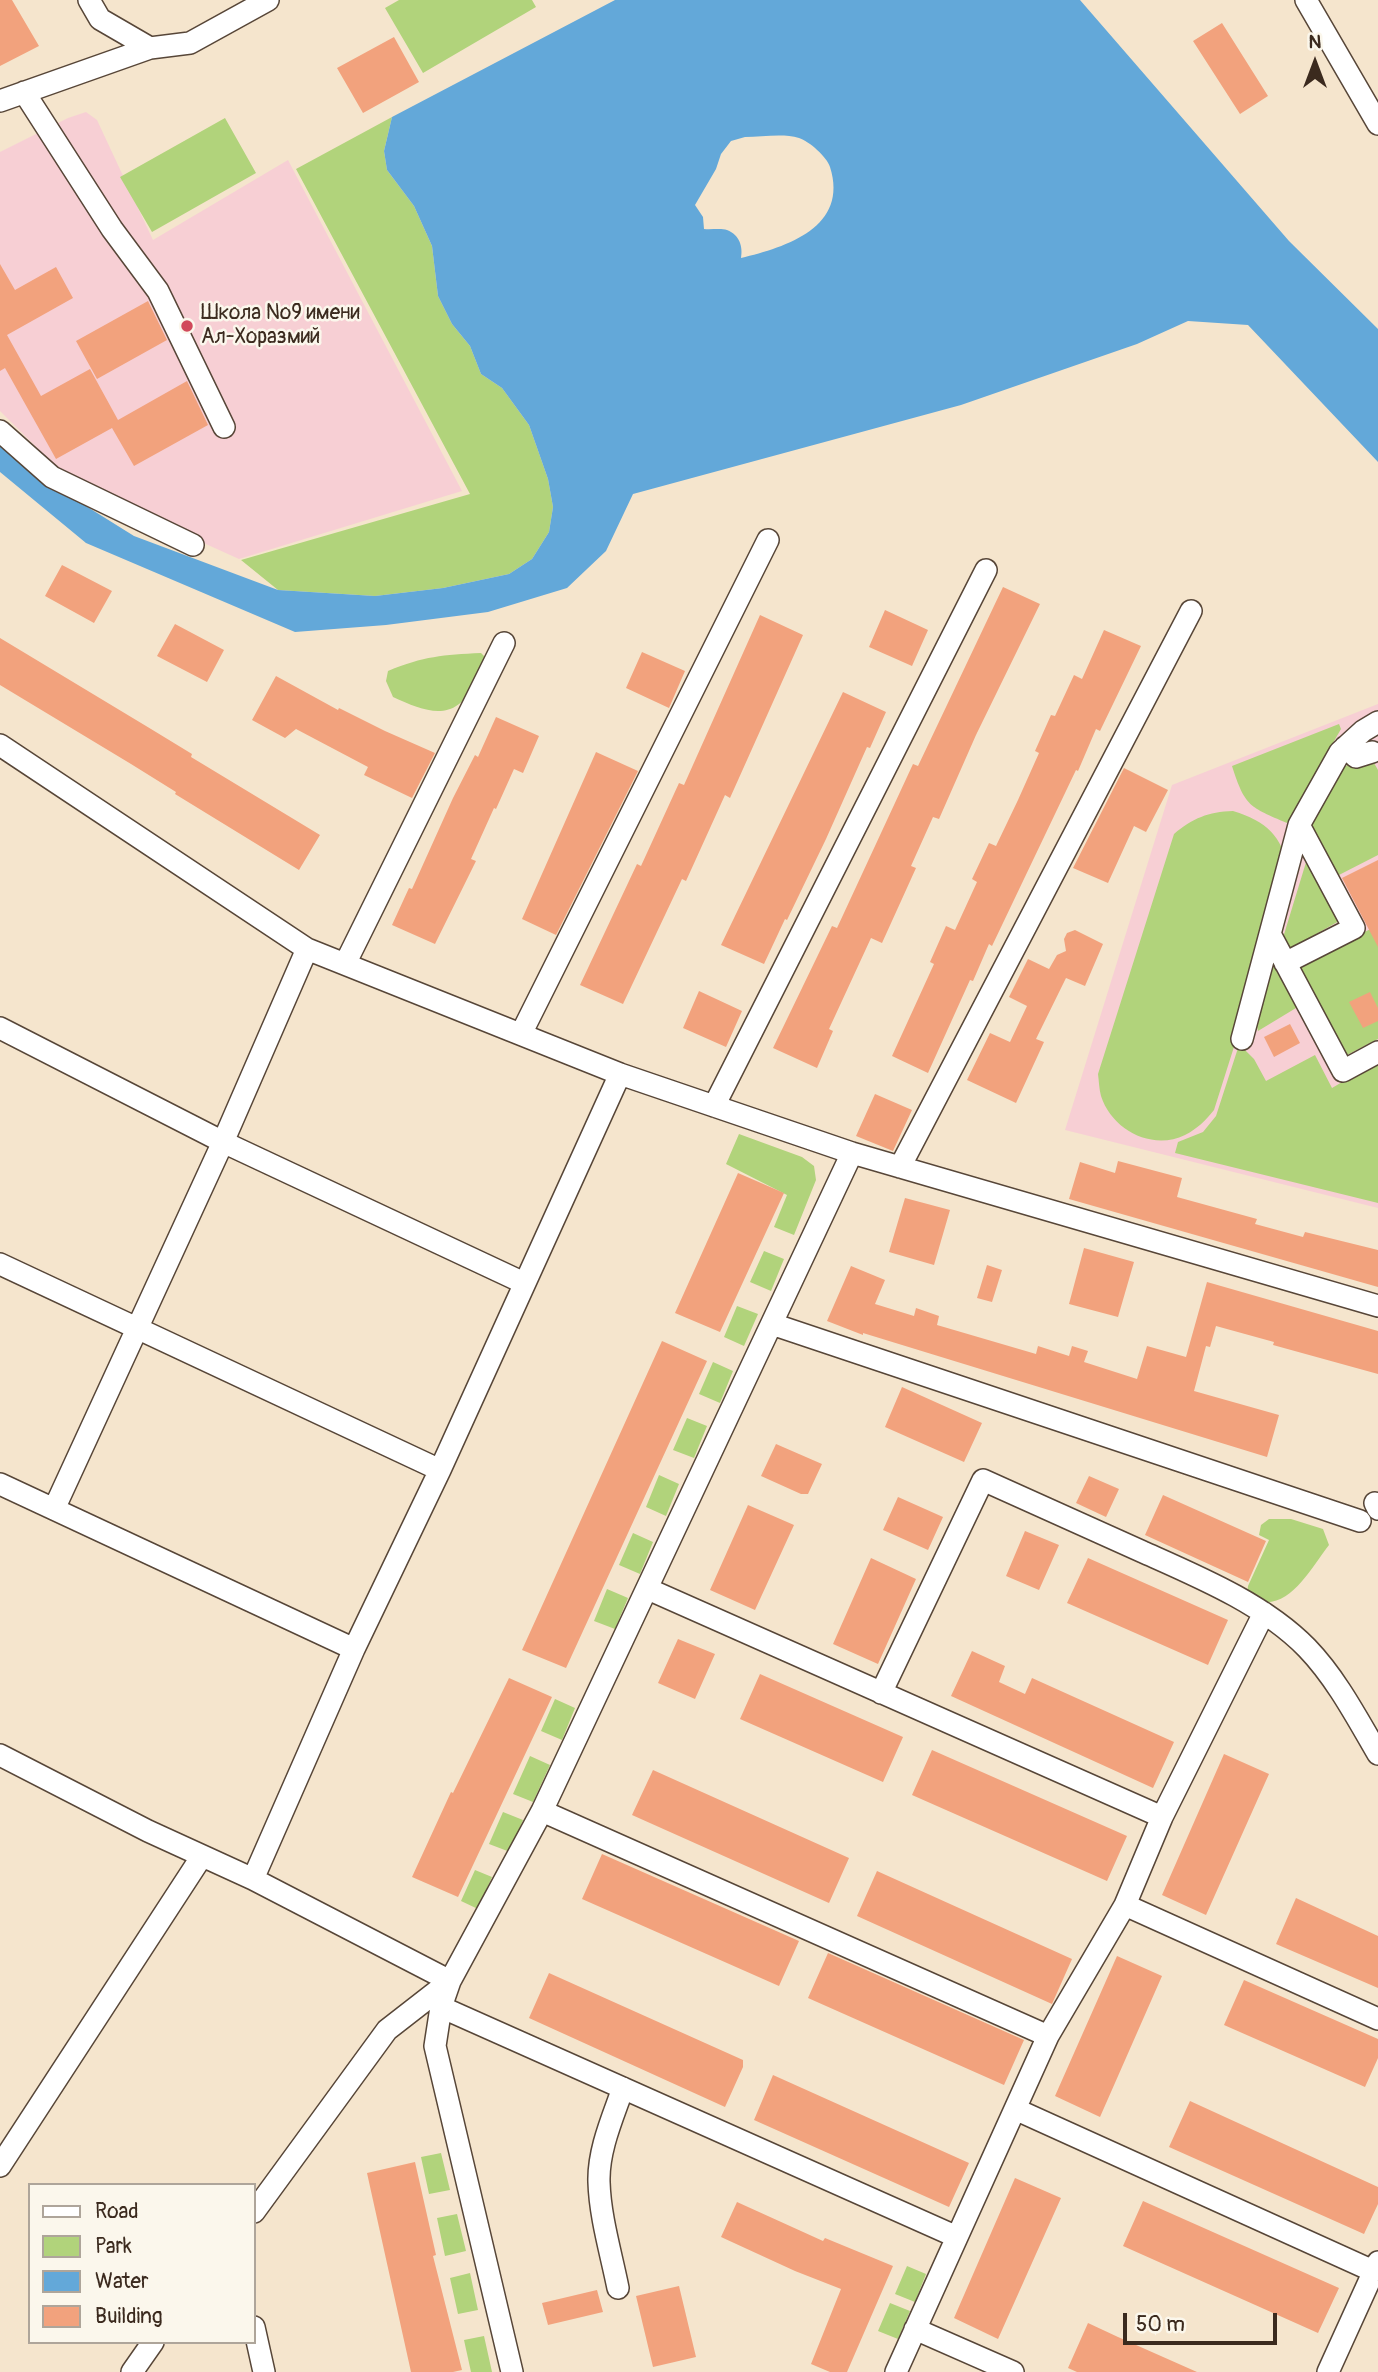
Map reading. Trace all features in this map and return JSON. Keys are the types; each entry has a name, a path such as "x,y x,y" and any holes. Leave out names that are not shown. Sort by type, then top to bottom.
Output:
{"street":[{"path":"89,0 100,19 150,48"},
{"path":"0,101 150,48 190,43 268,0"},
{"path":"1306,0 1378,124"},
{"path":"24,92 112,229 158,291 224,427"},
{"path":"0,431 52,478 193,545"},
{"path":"521,1034 768,540"},
{"path":"714,1106 986,570"},
{"path":"900,1167 1191,611"},
{"path":"345,964 504,643"},
{"path":"1242,1039 1299,825 1340,752 1363,731 1378,722"},
{"path":"0,745 307,949 620,1073 852,1153 1378,1306"},
{"path":"1345,747 1356,757 1373,752"},
{"path":"1285,963 1354,928 1299,825"},
{"path":"1270,934 1343,1071 1378,1053"},
{"path":"54,1508 139,1329 307,949"},
{"path":"0,1028 223,1142 524,1283"},
{"path":"254,1879 354,1649 440,1470 620,1073"},
{"path":"512,2372 435,2046 441,2007 450,1981 542,1811 852,1153"},
{"path":"0,1264 440,1470"},
{"path":"772,1324 1360,1521"},
{"path":"881,1693 984,1480 1180,1569 1280,1624 1308,1650 1347,1701 1378,1754"},
{"path":"0,1484 354,1649"},
{"path":"648,1589 1163,1817"},
{"path":"896,2372 1048,2036 1125,1905 1163,1817 1264,1613"},
{"path":"0,1755 148,1831 254,1879 450,1981"},
{"path":"542,1811 1048,2036"},
{"path":"0,2166 202,1856"},
{"path":"1125,1905 1378,2019"},
{"path":"256,2209 387,2030 450,1981"},
{"path":"441,2007 957,2237"},
{"path":"618,2288 598,2180 601,2157 623,2088"},
{"path":"1015,2109 1376,2266 1328,2372"},
{"path":"915,2329 1013,2372"},
{"path":"256,2336 264,2372"},
{"path":"132,2372 152,2344"}],"shaded area":[{"name":"Школа №9 имени Ал-Хоразмий","path":"86,112 97,120 153,240 288,160 462,491 239,559 166,526 62,473 0,411 0,152 68,118"},
{"path":"1378,704 1378,1208 1065,1130 1172,785"}],"green space":[{"path":"399,0 532,0 536,7 423,73 385,8"},
{"path":"392,117 384,151 387,170 414,206 432,246 438,296 452,324 470,346 481,374 502,388 529,425 548,479 553,507 549,532 532,559 509,574 443,588 375,596 278,590 241,560 470,494 296,169"},
{"path":"225,118 256,173 152,232 120,177"},
{"path":"481,653 485,657 475,683 458,705 449,709 428,710 393,697 386,681 388,671 412,662"},
{"path":"1339,724 1341,729 1287,823 1257,809 1245,798 1232,766"},
{"path":"1370,756 1378,770 1378,855 1337,876 1313,830 1312,821 1343,767"},
{"path":"1233,811 1255,820 1271,832 1282,848 1290,870 1214,1110 1201,1124 1185,1135 1172,1139 1147,1139 1124,1128 1114,1119 1101,1096 1098,1074 1174,834 1201,817"},
{"path":"1307,859 1341,920 1286,951 1282,941"},
{"path":"1378,925 1378,1039 1345,1056 1298,967"},
{"path":"1274,958 1295,996 1296,1008 1258,1031 1256,1022"},
{"path":"1242,1047 1254,1059 1266,1081 1315,1055 1332,1088 1378,1061 1378,1203 1175,1153 1178,1142 1203,1132 1216,1116 1238,1048"},
{"path":"739,1134 802,1157 814,1166 816,1180 794,1235 774,1227 787,1195 726,1164"},
{"path":"764,1251 784,1259 771,1291 750,1282"},
{"path":"737,1306 758,1314 744,1346 724,1337"},
{"path":"713,1362 733,1371 720,1403 699,1394"},
{"path":"687,1418 707,1426 694,1458 673,1450"},
{"path":"659,1475 679,1484 666,1516 646,1507"},
{"path":"1269,1519 1291,1519 1323,1529 1329,1545 1294,1589 1273,1602 1261,1602 1247,1596 1248,1586 1269,1540 1259,1535 1261,1525"},
{"path":"633,1533 653,1542 640,1574 619,1565"},
{"path":"607,1589 628,1598 615,1629 594,1621"},
{"path":"555,1699 575,1708 562,1740 541,1731"},
{"path":"530,1756 550,1765 533,1802 513,1794"},
{"path":"503,1812 523,1820 510,1852 489,1844"},
{"path":"475,1870 492,1877 478,1909 461,1901"},
{"path":"441,2153 450,2190 429,2194 421,2157"},
{"path":"457,2214 466,2251 445,2256 437,2218"},
{"path":"907,2266 926,2274 915,2302 895,2294"},
{"path":"470,2273 478,2310 458,2314 450,2278"},
{"path":"890,2303 910,2311 898,2339 878,2331"},
{"path":"484,2336 492,2372 471,2372 464,2340"}],"water":[{"path":"615,0 1080,0 1289,241 1378,329 1378,462 1248,325 1188,321 1137,344 961,405 633,494 606,551 567,588 488,612 386,625 295,632 86,543 0,472 0,441 33,473 134,536 278,590 375,596 443,588 509,574 532,559 549,532 553,507 548,479 529,425 502,388 481,374 470,346 452,324 438,296 432,246 414,206 387,170 384,151 392,117","holes":["786,136 808,142 828,163 834,188 831,205 810,231 777,248 741,258 738,238 725,229 704,229 703,217 695,205 716,169 721,154 731,141 745,137"]}],"building":[{"path":"0,0 12,0 39,46 0,66"},
{"path":"1222,23 1268,96 1240,114 1193,41"},
{"path":"394,37 419,82 363,113 337,68"},
{"path":"0,264 15,290 56,267 73,298 7,335 41,396 90,369 118,420 187,381 208,425 134,466 112,428 56,459 5,368 0,371"},
{"path":"148,301 167,340 97,379 76,341"},
{"path":"62,565 112,591 94,623 45,596"},
{"path":"1003,587 1040,604 976,735 939,819 933,817 911,866 916,868 882,943 871,938 829,1029 833,1031 817,1068 773,1048 832,926 837,928 913,764 918,766"},
{"path":"885,610 928,630 912,666 869,647"},
{"path":"760,615 803,635 730,798 725,795 686,881 682,879 623,1004 580,985 637,864 641,866 679,783 684,785"},
{"path":"175,624 224,650 207,682 157,656"},
{"path":"1104,630 1141,646 1100,731 1096,729 992,946 989,944 973,981 970,980 928,1073 892,1056 934,964 930,962 946,926 955,930 977,882 972,879 989,843 996,846 1018,800 1039,753 1035,751 1051,715 1055,716 1074,675 1082,679"},
{"path":"0,638 320,835 299,870 0,685"},
{"path":"642,652 685,671 669,708 626,688"},
{"path":"276,676 338,710 339,708 435,753 412,798 364,775 368,767 296,729 285,738 252,720"},
{"path":"843,692 886,712 764,964 721,945"},
{"path":"496,717 539,736 523,773 514,769 496,809 494,808 471,859 476,861 435,944 392,925 409,888 412,889 453,798 475,755 478,757"},
{"path":"596,752 638,771 556,935 522,919"},
{"path":"1124,768 1168,790 1146,832 1134,826 1108,883 1073,868"},
{"path":"1378,860 1378,947 1342,878"},
{"path":"1075,930 1103,944 1085,986 1066,978 1036,1039 1044,1042 1016,1103 967,1080 990,1033 1010,1042 1027,1006 1009,997 1028,959 1049,969 1057,955 1066,951 1064,939 1067,933"},
{"path":"699,991 742,1011 726,1047 683,1028"},
{"path":"1370,992 1378,1008 1378,1021 1363,1028 1349,1002"},
{"path":"1290,1024 1300,1043 1274,1057 1264,1037"},
{"path":"875,1094 912,1110 893,1151 856,1136"},
{"path":"1118,1161 1182,1178 1177,1197 1257,1219 1255,1224 1303,1237 1305,1232 1378,1250 1378,1287 1069,1199 1080,1162 1115,1173"},
{"path":"738,1173 784,1193 720,1332 675,1313"},
{"path":"905,1198 950,1210 934,1265 889,1252"},
{"path":"1084,1248 1134,1262 1118,1317 1069,1304"},
{"path":"987,1265 1002,1270 992,1302 977,1298"},
{"path":"851,1266 885,1280 875,1304 914,1316 916,1308 939,1316 937,1325 1036,1354 1038,1346 1069,1356 1072,1346 1088,1351 1084,1362 1137,1379 1147,1346 1186,1357 1207,1282 1378,1331 1378,1374 1216,1326 1210,1347 1206,1346 1194,1391 1279,1415 1267,1457 863,1335 827,1321"},
{"path":"662,1341 707,1361 566,1668 522,1650"},
{"path":"902,1387 982,1423 964,1462 885,1427"},
{"path":"776,1444 822,1464 808,1494 801,1494 761,1476"},
{"path":"1089,1476 1119,1489 1106,1517 1076,1503"},
{"path":"1163,1495 1266,1541 1248,1582 1145,1535"},
{"path":"898,1497 943,1517 928,1550 883,1530"},
{"path":"748,1505 794,1525 755,1610 710,1590"},
{"path":"1025,1531 1059,1545 1039,1590 1006,1576"},
{"path":"871,1558 916,1579 878,1664 833,1644"},
{"path":"1088,1558 1228,1620 1208,1665 1067,1603"},
{"path":"678,1639 715,1654 695,1699 658,1683"},
{"path":"972,1651 1005,1666 999,1682 1025,1694 1032,1678 1174,1742 1153,1788 951,1696"},
{"path":"760,1674 903,1737 883,1782 740,1719"},
{"path":"509,1678 552,1697 458,1897 412,1877 451,1792 453,1793"},
{"path":"932,1750 1127,1836 1107,1881 912,1795"},
{"path":"1224,1754 1269,1774 1206,1915 1162,1895"},
{"path":"653,1770 849,1858 829,1903 632,1815"},
{"path":"602,1854 799,1941 779,1986 582,1899"},
{"path":"877,1871 1072,1959 1052,2004 857,1916"},
{"path":"1296,1898 1378,1936 1378,1988 1276,1944"},
{"path":"828,1953 1024,2040 1004,2085 808,1998"},
{"path":"1117,1956 1162,1976 1100,2117 1055,2096"},
{"path":"549,1973 743,2060 743,2067 725,2107 529,2018"},
{"path":"1244,1980 1378,2039 1378,2058 1365,2087 1224,2025"},
{"path":"773,2075 969,2163 949,2207 754,2120"},
{"path":"1190,2101 1378,2187 1378,2204 1364,2234 1169,2147"},
{"path":"415,2162 436,2255 433,2256 462,2370 453,2372 411,2372 367,2173"},
{"path":"1015,2178 1061,2198 998,2339 954,2318"},
{"path":"1143,2201 1339,2288 1318,2333 1123,2246"},
{"path":"737,2202 823,2241 825,2238 893,2266 847,2372 830,2372 811,2364 841,2289 721,2237"},
{"path":"679,2286 696,2357 653,2367 636,2296"},
{"path":"597,2290 603,2312 548,2325 542,2303"},
{"path":"1088,2323 1197,2372 1077,2372 1068,2368"}],"place":[{"name":"Школа №9 имени Ал-Хоразмий","path":"187,326"}]}
